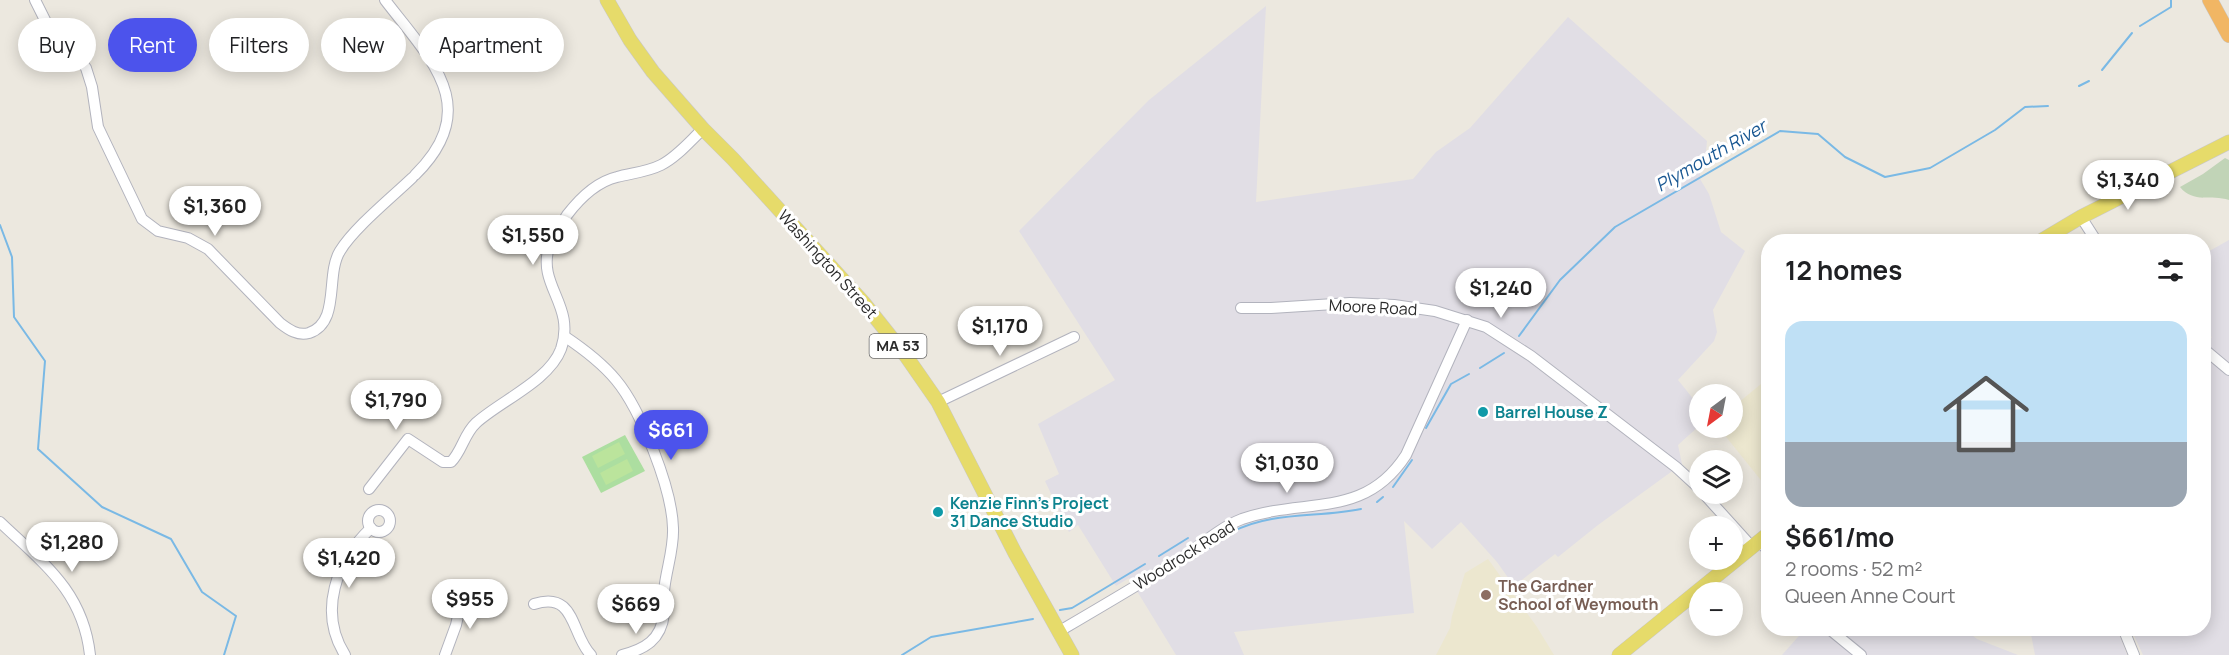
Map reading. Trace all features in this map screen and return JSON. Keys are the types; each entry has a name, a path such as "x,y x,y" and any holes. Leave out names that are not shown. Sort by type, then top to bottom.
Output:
{"highway":[{"path":"2210,0 2229,35"}],"main road":[{"name":"Washington Street","path":"607,0 630,40 662,82 863,302 884,327 938,402 1015,553 1072,655"},
{"path":"2052,234 2081,217 2229,142"},
{"path":"1619,655 1761,544"}],"street":[{"path":"35,0 49,28 74,52 86,68 92,87 98,127 142,219 158,231 188,238 208,249 280,323 299,334 312,332 323,323 331,305 333,267 340,251 350,238 429,161 443,136 447,119 446,91 435,66 385,0"},
{"path":"369,489 408,439 443,462 451,462 474,425 540,376 552,364 564,336 564,313 551,283 547,262 549,247 563,222 580,200 596,186 608,179 663,164 703,129"},
{"path":"2081,217 2092,234"},
{"name":"Moore Road","path":"1241,308 1350,303 1383,304 1435,311 1467,320 1500,335 1531,356 1689,479"},
{"name":"Woodrock Road","path":"1058,632 1240,520 1268,512 1356,498 1384,482 1406,455 1467,320"},
{"path":"564,336 609,372 622,388 646,437 671,505 673,538 664,593 664,615 660,627 648,646 622,655"},
{"path":"938,402 1074,337"},
{"path":"2211,355 2229,370"},
{"path":"1716,504 1761,542"},
{"path":"0,522 65,586 78,607 84,623 90,655"},
{"path":"345,655 333,628 334,590 344,563 371,528"},
{"path":"446,655 462,598"},
{"path":"534,604 546,601 564,606 575,622 584,648 591,655"},
{"path":"1838,636 1861,655"},
{"path":"2126,636 2134,655"}],"shaded area":[{"path":"1266,6 1256,202 1413,179 1436,152 1470,128 1568,17 1707,141 1700,179 1709,194 1721,232 1745,251 1713,310 1717,332 1714,341 1678,380 1689,394 1689,435 1678,445 1682,464 1558,557 1555,554 1514,586 1497,562 1461,522 1432,549 1404,521 1414,613 1234,632 1244,655 1176,655 1129,578 1116,586 1078,525 1069,532 1045,481 1059,474 1038,424 1115,380 1019,231 1149,100"},
{"path":"2229,240 2229,655 2143,655 2134,636 2211,636 2211,250"},
{"path":"1761,384 1761,480 1743,458 1743,450 1737,450 1727,438 1743,438 1743,399"},
{"name":"The Gardner School of Weymouth","path":"1488,559 1537,627 1554,655 1436,655 1450,628 1465,573"},
{"path":"1799,636 1973,636 2018,655 1782,655"},
{"path":"2031,636 2120,636 2127,655 2035,655"}],"green space":[{"path":"2225,158 2229,160 2229,200 2197,197 2180,187 2203,174"},
{"path":"625,435 645,471 601,493 582,457"},
{"path":"619,442 625,454 598,468 592,456"},
{"path":"627,459 633,471 606,485 600,473"}],"waterway":[{"name":"Plymouth River","path":"2140,26 2171,7 2171,0"},
{"name":"Plymouth River","path":"2102,70 2132,33"},
{"name":"Plymouth River","path":"2079,86 2089,81"},
{"name":"Plymouth River","path":"1519,336 1560,280 1615,227 1780,131 1818,134 1845,157 1885,177 1930,168 1995,130 2025,107 2048,106"},
{"name":"Plymouth River","path":"0,225 12,257 14,317 45,361 38,449 102,507 171,539 202,592 236,616 224,655"},
{"name":"Plymouth River","path":"1480,368 1504,353"},
{"name":"Plymouth River","path":"1426,428 1451,384 1469,374"},
{"name":"Plymouth River","path":"1393,487 1412,460"},
{"name":"Plymouth River","path":"1377,502 1383,497"},
{"name":"Plymouth River","path":"1232,532 1247,525 1279,518 1361,509"},
{"name":"Plymouth River","path":"1159,556 1188,538"},
{"name":"Plymouth River","path":"1207,549 1215,543"},
{"name":"Plymouth River","path":"1060,610 1072,608 1145,564"},
{"name":"Plymouth River","path":"902,655 931,637 1033,619"}],"place":[{"name":"Barrel House Z","path":"1483,412"},
{"name":"Kenzie Finn's Project 31 Dance Studio","path":"938,512"},
{"name":"The Gardner School of Weymouth","path":"1486,595"}]}
